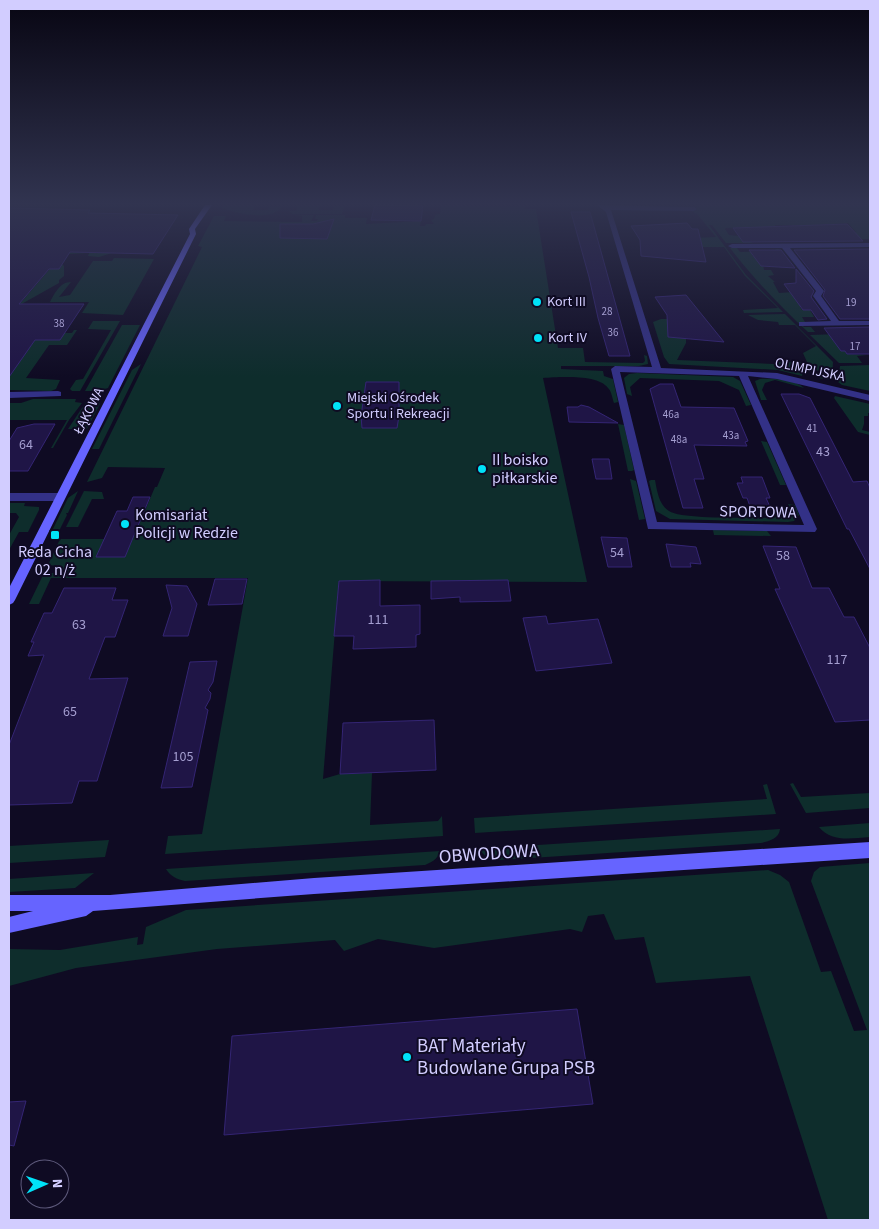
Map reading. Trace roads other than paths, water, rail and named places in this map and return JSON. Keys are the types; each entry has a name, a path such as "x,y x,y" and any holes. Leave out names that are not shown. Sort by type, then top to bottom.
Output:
{"street":[{"name":"ŁĄKOWA","path":"9,600 179,262"},
{"path":"625,262 658,371"},
{"path":"798,262 820,291 818,296 837,324"},
{"path":"802,324 870,323"},
{"name":"SPORTOWA","path":"615,369 743,374 811,529 652,526 615,369"},
{"name":"OLIMPIJSKA","path":"743,374 777,376 870,398"},
{"path":"9,395 58,394"},
{"path":"9,497 60,497"},
{"name":"OBWODOWA","path":"9,903 110,903 314,886 870,850"},
{"name":"OBWODOWA","path":"9,925 110,903"}],"place":[{"name":"Kort III","path":"537,302"},
{"name":"Kort IV","path":"538,338"},
{"name":"Miejski Ośrodek Sportu i Rekreacji","path":"337,406"},
{"name":"II boisko piłkarskie","path":"482,469"},
{"name":"Komisariat Policji w Redzie","path":"125,524"},
{"name":"Reda Cicha 02 n/ż","path":"55,535"},
{"name":"BAT Materiały Budowlane Grupa PSB","path":"407,1057"}]}
